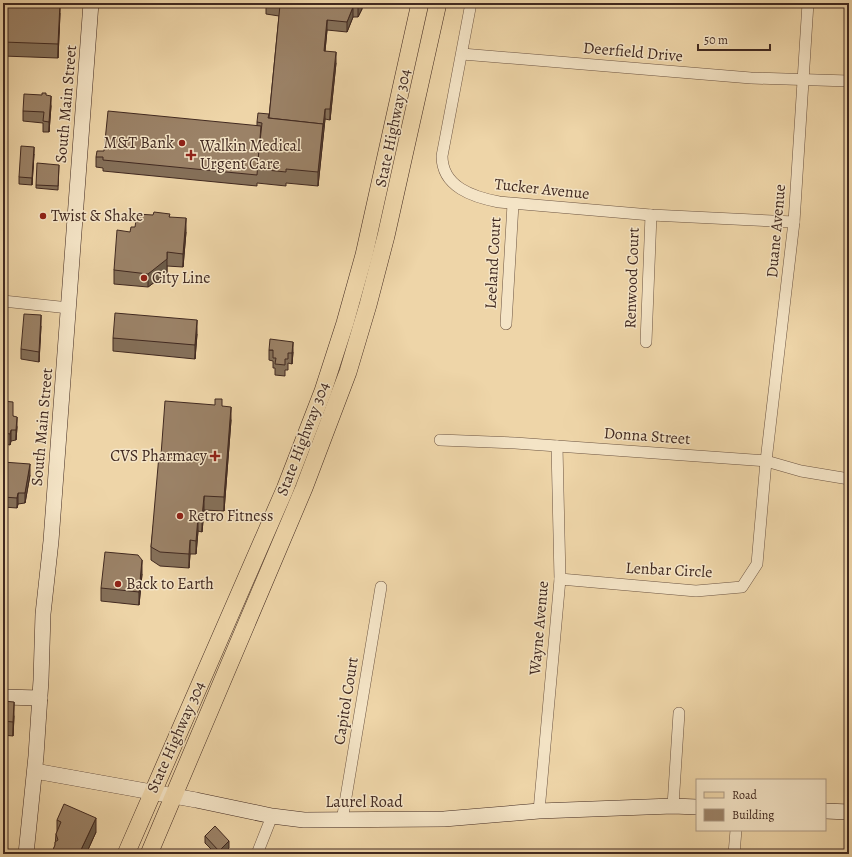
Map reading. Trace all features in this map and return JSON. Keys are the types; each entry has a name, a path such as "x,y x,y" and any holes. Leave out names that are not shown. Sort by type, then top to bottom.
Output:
{"main road":[{"name":"State Highway 304","path":"126,854 271,521 303,445 323,390 345,323 364,255 420,3"},
{"name":"State Highway 304","path":"149,854 309,477 348,372 384,248 438,3"}],"street":[{"name":"South Main Street","path":"26,854 35,771 44,600 51,541 91,3"},
{"name":"Tucker Avenue","path":"471,3 442,156 443,170 449,180 470,194 490,200 513,204 555,206 651,215 794,222"},
{"name":"Duane Avenue","path":"766,461 794,222 808,3"},
{"name":"Deerfield Drive","path":"462,54 743,77 803,81 849,81"},
{"name":"Leeland Court","path":"506,324 513,204"},
{"name":"Renwood Court","path":"646,342 651,215"},
{"path":"3,301 69,308"},
{"name":"Donna Street","path":"440,440 557,446 766,461 801,471 849,479"},
{"name":"Wayne Avenue","path":"539,811 560,579 557,446"},
{"name":"Lenbar Circle","path":"560,579 696,591 742,587 757,564 766,461"},
{"name":"Capitol Court","path":"342,821 381,587"},
{"path":"3,697 40,698"},
{"path":"674,806 679,713"},
{"name":"Laurel Road","path":"35,771 174,796 272,816 304,820 342,821 444,819 539,811 674,806 696,807"},
{"path":"826,811 849,812"},
{"path":"257,854 272,816"},
{"path":"734,854 736,831"}],"building":[{"path":"3,3 60,3 58,44 3,42"},
{"path":"266,3 360,3 358,7 353,7 347,22 327,20 324,51 336,52 330,109 325,109 323,127 323,124 269,118 280,5"},
{"path":"42,93 46,93 46,95 51,96 49,122 43,121 44,112 23,111 24,94 42,95"},
{"path":"108,111 261,126 257,175 103,160 103,157 96,157 97,151 104,151"},
{"path":"258,113 269,114 268,118 323,124 318,172 286,169 286,172 257,169 262,123 257,122"},
{"path":"21,146 34,147 32,178 19,177"},
{"path":"37,163 59,165 58,186 36,185"},
{"path":"154,212 170,214 169,217 186,218 183,254 167,252 167,259 148,274 114,270 117,230 130,232 131,227 135,227 137,214 153,215"},
{"path":"115,313 197,320 195,345 113,338"},
{"path":"24,314 41,315 39,352 21,349"},
{"path":"270,339 293,342 292,353 288,353 288,359 285,359 285,365 275,364 276,358 273,358 273,350 269,350"},
{"path":"215,399 222,399 222,406 231,407 224,497 204,496 202,518 198,517 196,541 190,540 189,554 160,552 151,547 165,401 215,405"},
{"path":"3,401 13,402 13,416 17,417 16,430 11,430 10,434 5,433 4,437 3,436"},
{"path":"3,462 30,464 25,493 18,493 17,498 3,497"},
{"path":"105,552 138,555 142,560 139,592 101,588"},
{"path":"3,701 14,702 13,722 3,721"},
{"path":"64,804 96,818 79,854 53,854 52,852 55,842 58,840 56,834 61,822 57,820"},
{"path":"215,826 229,841 219,851 205,836"}],"place":[{"name":"M&T Bank","path":"182,143"},
{"name":"Walkin Medical Urgent Care","path":"191,155"},
{"name":"Twist & Shake","path":"43,216"},
{"name":"City Line","path":"144,278"},
{"name":"CVS Pharmacy","path":"215,456"},
{"name":"Retro Fitness","path":"180,516"},
{"name":"Back to Earth","path":"118,584"}]}
